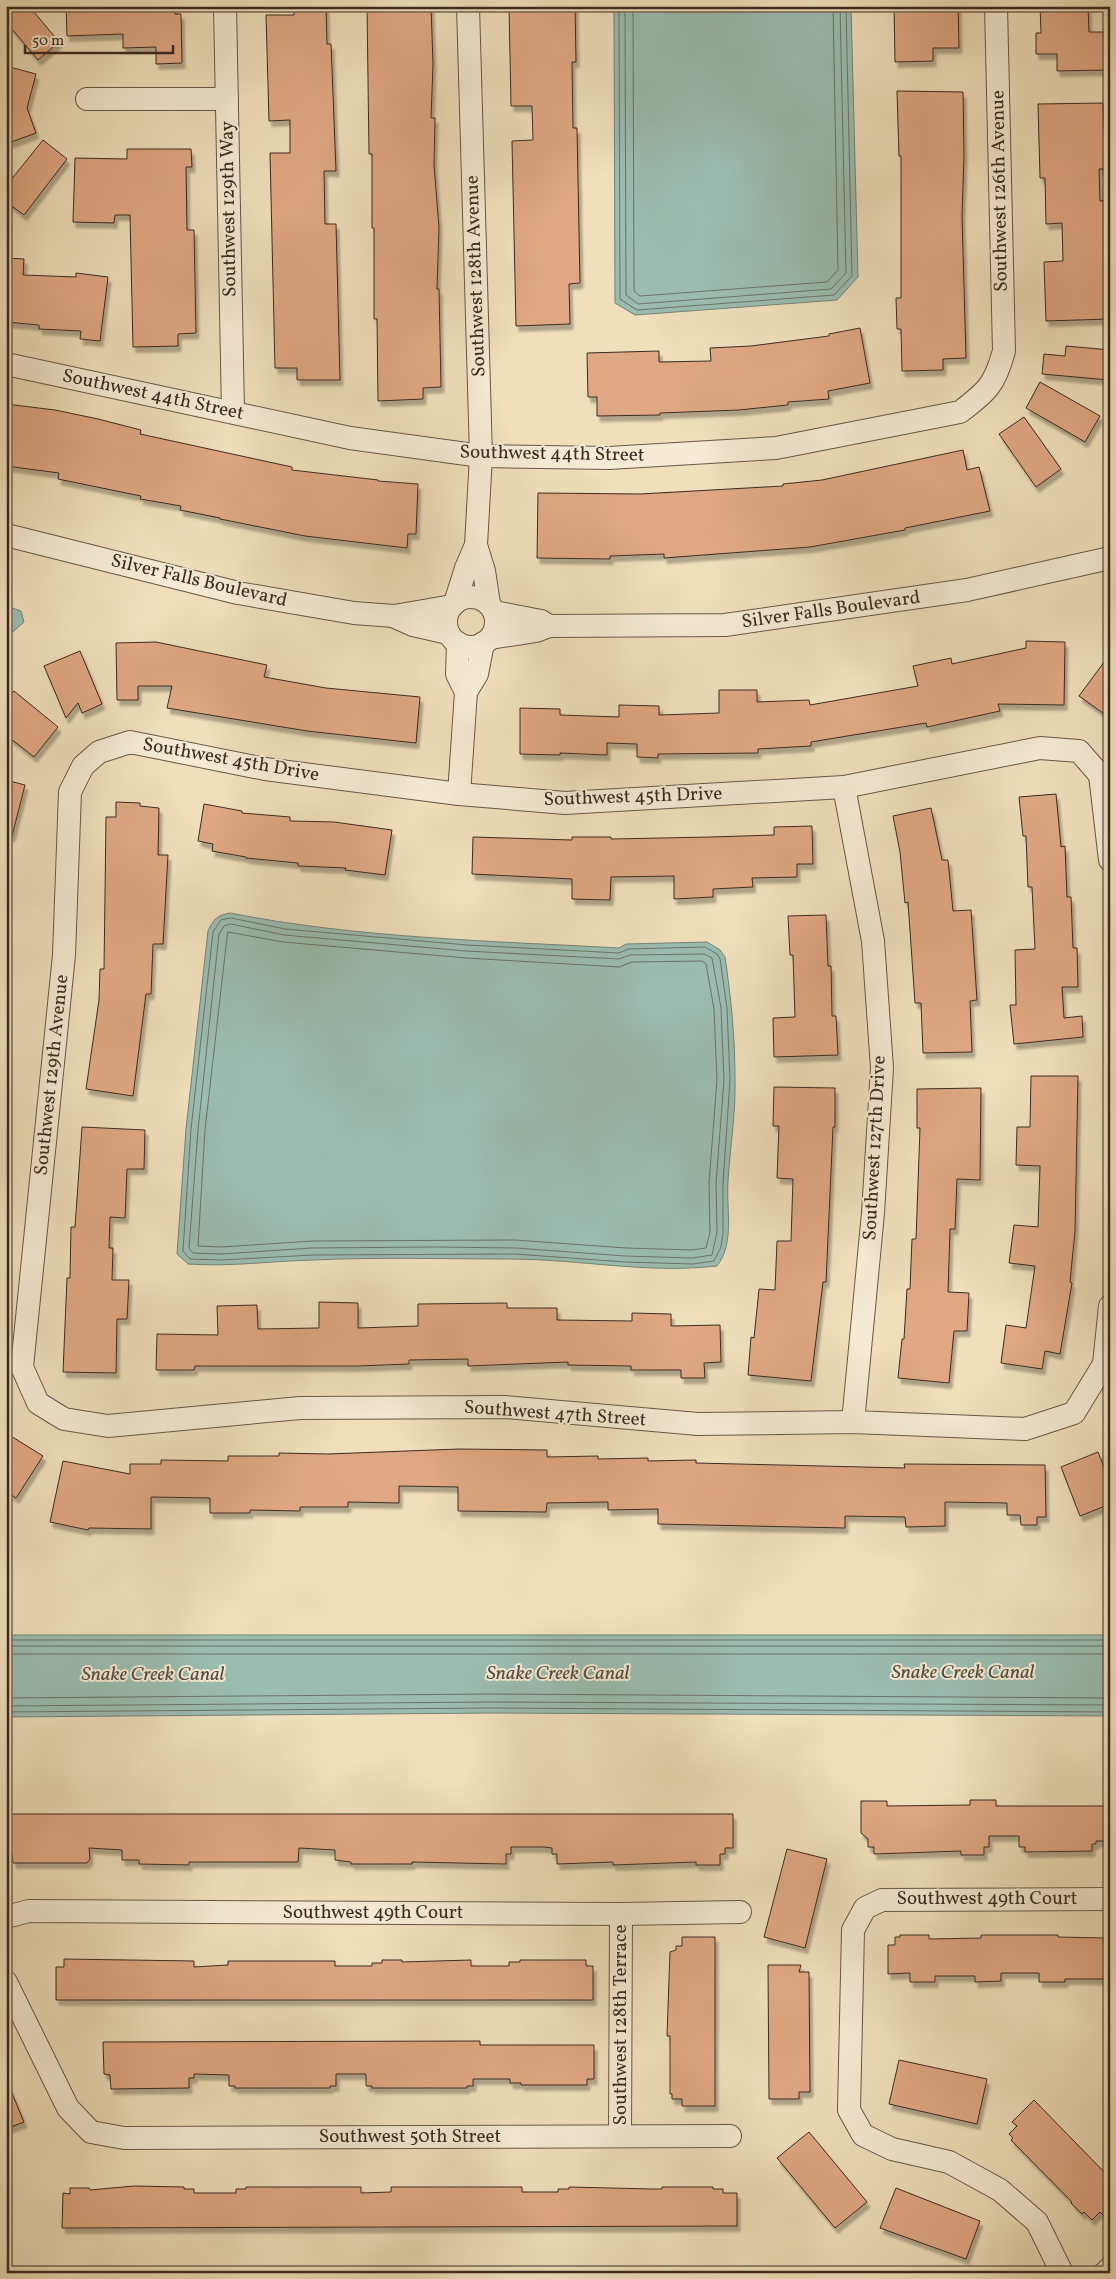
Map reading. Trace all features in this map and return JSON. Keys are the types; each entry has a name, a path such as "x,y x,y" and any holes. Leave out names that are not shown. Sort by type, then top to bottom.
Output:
{"street":[{"name":"Southwest 129th Way","path":"225,6 234,412"},
{"name":"Southwest 128th Avenue","path":"468,6 481,456 476,545 484,572 491,608"},
{"name":"Southwest 126th Avenue","path":"996,6 1004,351 998,374"},
{"path":"87,99 227,99"},
{"name":"Southwest 44th Street","path":"6,364 350,438 481,456 609,458 776,448 960,412 984,394 998,374"},
{"name":"Silver Falls Boulevard","path":"6,535 238,593 354,613 394,616 453,604"},
{"name":"Southwest 128th Avenue","path":"453,604 476,545"},
{"name":"Silver Falls Boulevard","path":"487,641 536,631 549,626 725,625 968,590 1110,558"},
{"path":"459,794 466,692 477,674 487,641 496,625 491,608 476,597 461,599 453,604 446,618 453,638 457,674 466,692"},
{"name":"Silver Falls Boulevard","path":"491,608 541,620 549,626"},
{"name":"Silver Falls Boulevard","path":"394,616 413,625 453,638"},
{"path":"453,638 470,647 487,641"},
{"name":"Southwest 45th Drive","path":"99,752 130,742 265,769 459,794 565,803 844,787 1040,748 1079,751 1100,775 1110,860"},
{"name":"Southwest 129th Avenue","path":"38,1403 22,1367 64,955 70,792 83,766 99,752"},
{"name":"Southwest 127th Drive","path":"844,787 872,941 882,1068 872,1222 853,1422"},
{"name":"Southwest 47th Street","path":"38,1403 64,1419 108,1426 300,1408 504,1407 698,1424 853,1422 1025,1429 1074,1413 1104,1364 1110,1306"},
{"name":"Southwest 49th Court","path":"1062,2273 1037,2222 1000,2190 949,2162 892,2149 863,2135 849,2110 853,1930 865,1908 882,1900 1110,1899"},
{"name":"Southwest 49th Court","path":"6,1917 29,1911 621,1914 740,1912"},
{"name":"Southwest 128th Terrace","path":"620,2136 621,1914"},
{"name":"Southwest 50th Street","path":"6,1982 68,2108 91,2132 124,2138 730,2136"},
{"path":"1105,2273 1110,2268"}],"water":[{"path":"614,6 851,6 858,277 837,300 635,315 615,303"},
{"path":"6,606 21,611 24,622 6,638"},
{"path":"230,913 326,928 424,937 619,948 626,944 707,942 720,950 725,957 731,1002 735,1092 728,1181 728,1236 723,1257 717,1266 665,1268 535,1260 411,1258 337,1259 219,1265 188,1264 177,1254 186,1129 208,931 216,918"},
{"name":"Snake Creek Canal","path":"6,1635 1110,1635 1110,1716 492,1713 6,1717"}],"building":[{"path":"6,6 29,6 59,42 38,60 6,22"},
{"path":"66,6 174,6 175,14 181,14 182,63 156,64 156,47 123,48 123,34 67,36"},
{"path":"294,6 326,6 327,44 331,44 336,171 324,171 325,224 336,224 340,380 297,380 297,368 275,368 270,153 290,153 290,120 269,121 266,15 294,15"},
{"path":"367,6 431,6 433,64 431,118 435,118 434,165 439,228 437,289 439,289 441,387 423,388 423,399 378,401 377,319 374,319 372,154 369,154"},
{"path":"509,6 575,6 576,62 572,62 573,128 577,128 580,283 569,284 570,324 516,326 512,141 533,140 532,106 511,106"},
{"path":"894,6 958,6 959,48 933,48 933,61 895,62"},
{"path":"1040,6 1088,6 1089,32 1105,32 1106,70 1057,71 1057,54 1036,54 1036,33 1041,33"},
{"path":"6,66 36,74 27,108 36,133 6,144"},
{"path":"897,91 963,92 964,155 962,216 966,358 943,359 943,370 902,371 901,329 897,329 896,298 901,298 901,156 899,156"},
{"path":"1103,103 1106,169 1099,169 1100,201 1110,200 1109,319 1046,321 1044,262 1063,261 1062,223 1046,224 1045,178 1040,178 1038,104"},
{"path":"43,140 67,159 24,215 6,202 6,186"},
{"path":"127,149 191,149 192,167 186,167 187,230 194,230 196,333 178,334 178,346 133,347 130,215 115,215 114,223 73,222 75,158 127,159"},
{"path":"6,258 24,259 23,275 76,277 76,273 108,277 100,341 80,339 81,331 39,329 39,325 6,322"},
{"path":"860,328 870,383 828,391 829,399 788,402 788,405 739,410 660,413 660,415 597,416 597,397 588,397 587,353 659,351 659,362 711,361 710,348 751,346 829,336 829,334"},
{"path":"1066,346 1110,350 1109,380 1042,374 1044,354 1065,356"},
{"path":"1040,382 1100,416 1085,442 1026,408"},
{"path":"6,404 55,410 98,419 141,430 140,434 292,467 292,470 418,484 416,534 408,534 407,548 305,536 180,510 181,506 140,499 141,496 58,479 59,473 6,466"},
{"path":"1024,417 1061,469 1036,487 999,434"},
{"path":"963,450 967,470 979,467 990,511 905,528 905,530 810,547 664,558 664,554 610,556 610,559 537,558 538,493 640,494 783,486 783,484 822,480"},
{"path":"1026,641 1065,642 1064,705 998,704 1000,711 927,727 926,723 811,742 811,746 758,749 758,753 658,754 658,758 637,757 637,744 607,743 607,755 520,754 520,708 560,709 560,715 619,717 619,705 659,706 659,715 719,713 719,690 757,690 757,702 809,700 810,705 918,686 913,666 951,658 952,664 1026,648"},
{"path":"156,642 267,665 264,677 326,688 420,697 416,743 307,731 167,708 172,686 138,686 138,700 117,700 116,643"},
{"path":"80,651 102,704 82,713 78,703 66,718 44,666"},
{"path":"1110,654 1110,718 1079,696"},
{"path":"14,691 58,727 34,757 6,735 6,701"},
{"path":"6,780 25,785 12,836 6,835"},
{"path":"1056,794 1061,847 1065,846 1067,897 1071,897 1073,948 1077,948 1078,987 1062,987 1064,1018 1082,1016 1083,1037 1014,1044 1010,1005 1016,1005 1015,950 1035,949 1032,887 1028,887 1026,836 1023,836 1019,797"},
{"path":"116,802 140,803 140,806 159,808 158,855 168,855 163,944 153,944 151,994 146,994 133,1096 86,1089 99,1000 100,969 104,969 106,817 116,817"},
{"path":"204,804 242,811 242,813 290,817 290,821 334,822 392,830 385,875 345,870 346,868 298,866 298,863 246,858 212,851 213,844 198,841"},
{"path":"931,808 942,860 948,860 953,911 971,910 977,1000 970,1001 972,1052 923,1053 921,1003 915,1003 908,902 905,903 900,852 893,816"},
{"path":"812,826 813,864 797,864 797,877 752,878 753,887 713,889 713,897 674,899 674,876 611,877 610,900 572,899 572,879 472,874 473,837 572,840 572,837 611,837 611,839 774,835 774,827"},
{"path":"826,915 828,966 831,966 832,1016 836,1016 838,1055 774,1057 773,1018 795,1017 793,955 790,955 788,916"},
{"path":"1031,1076 1078,1076 1075,1231 1070,1282 1072,1283 1060,1354 1045,1351 1042,1369 1001,1363 1006,1325 1026,1328 1035,1266 1009,1263 1014,1225 1038,1227 1040,1166 1016,1165 1017,1127 1030,1127"},
{"path":"774,1087 835,1088 835,1127 833,1127 826,1282 823,1282 811,1381 748,1375 751,1337 754,1338 759,1289 775,1290 777,1241 791,1241 793,1179 777,1178 779,1126 773,1126"},
{"path":"981,1088 980,1180 957,1179 955,1229 950,1229 948,1292 969,1293 967,1331 954,1331 949,1383 898,1378 902,1339 904,1339 907,1289 910,1289 912,1239 916,1239 920,1128 917,1128 917,1089"},
{"path":"82,1127 145,1130 144,1169 127,1169 125,1218 110,1217 109,1248 113,1248 112,1280 129,1280 127,1319 117,1319 116,1373 63,1372 67,1278 70,1278 71,1227 75,1227"},
{"path":"319,1302 358,1303 358,1328 418,1326 418,1304 507,1303 507,1308 557,1308 557,1320 632,1321 632,1313 671,1314 671,1326 720,1325 721,1362 704,1363 705,1378 681,1378 681,1370 631,1370 631,1366 568,1365 568,1362 468,1366 468,1359 409,1360 409,1364 358,1366 195,1366 194,1370 156,1370 157,1334 218,1335 217,1306 257,1305 258,1329 319,1328"},
{"path":"6,1433 43,1456 16,1498 6,1491"},
{"path":"459,1449 547,1450 547,1457 598,1456 598,1459 648,1458 648,1461 696,1460 696,1463 905,1468 904,1464 1045,1465 1046,1517 1037,1517 1037,1525 1021,1525 1020,1515 1007,1515 1007,1503 945,1502 945,1526 906,1527 905,1517 845,1516 845,1528 658,1524 658,1509 608,1510 608,1502 547,1503 546,1512 458,1511 458,1487 399,1486 399,1503 348,1502 348,1507 300,1507 300,1511 250,1510 250,1513 210,1513 210,1498 151,1497 151,1529 89,1528 88,1530 50,1522 63,1461 130,1474 130,1464 161,1464 161,1460 228,1461 228,1456 279,1456 279,1453 328,1454"},
{"path":"1098,1452 1110,1482 1110,1504 1080,1516 1061,1467"},
{"path":"970,1800 996,1800 996,1806 1110,1806 1110,1841 1096,1841 1096,1844 1092,1844 1092,1851 1025,1852 1025,1847 1019,1847 1019,1836 989,1836 989,1847 984,1847 984,1855 961,1855 961,1851 874,1854 874,1847 868,1847 868,1839 861,1833 861,1801 887,1801 887,1806 970,1805"},
{"path":"6,1814 733,1814 733,1848 725,1848 725,1854 720,1854 720,1865 696,1865 696,1862 613,1865 613,1862 557,1864 557,1854 552,1854 552,1848 544,1847 511,1847 511,1854 506,1854 506,1864 412,1862 412,1864 351,1864 351,1862 335,1860 335,1850 299,1848 298,1862 189,1862 189,1865 139,1864 139,1860 122,1860 122,1850 89,1848 90,1859 87,1863 13,1863 12,1853 8,1853 6,1848"},
{"path":"787,1849 827,1859 805,1948 764,1937"},
{"path":"900,1935 929,1935 929,1939 981,1938 981,1935 1058,1935 1058,1937 1104,1938 1104,1945 1110,1945 1110,1979 1065,1979 1065,1982 1039,1982 1039,1973 1001,1973 1001,1981 975,1982 975,1976 935,1976 935,1982 910,1982 910,1973 888,1974 888,1945 895,1945 895,1937 900,1937"},
{"path":"682,1937 715,1937 715,2106 682,2106 682,2099 672,2099 672,2094 670,2094 670,2036 667,2036 670,1952 676,1950 676,1946 682,1946"},
{"path":"64,1959 194,1961 194,1967 228,1965 228,1961 335,1961 335,1966 372,1966 372,1963 382,1963 382,1960 402,1960 402,1962 471,1960 471,1966 509,1966 509,1962 520,1962 520,1960 586,1960 586,1966 593,1966 593,2000 56,2000 56,1967 64,1967"},
{"path":"768,1965 801,1965 799,1972 809,1972 810,2092 799,2092 799,2099 769,2099"},
{"path":"480,2041 480,2045 594,2045 594,2079 587,2079 587,2085 521,2085 521,2083 510,2083 510,2079 473,2079 473,2086 467,2086 467,2088 372,2088 372,2086 366,2086 366,2074 336,2074 336,2086 330,2086 330,2088 235,2088 235,2086 229,2086 229,2075 194,2074 194,2078 189,2078 189,2088 111,2089 110,2075 104,2074 103,2042"},
{"path":"899,2060 987,2079 977,2124 889,2104"},
{"path":"6,2079 24,2122 6,2129"},
{"path":"1034,2100 1110,2178 1110,2222 1100,2212 1092,2220 1084,2212 1082,2214 1011,2140 1013,2138 1009,2134 1017,2126 1012,2122"},
{"path":"809,2132 867,2202 835,2228 777,2158"},
{"path":"134,2186 184,2187 184,2189 194,2189 194,2193 236,2193 236,2189 246,2189 246,2187 361,2187 361,2193 391,2192 391,2187 522,2187 522,2192 558,2192 558,2189 569,2189 569,2187 662,2189 662,2187 713,2187 713,2189 723,2189 723,2193 737,2193 737,2226 62,2228 63,2193 70,2194 70,2188 89,2188 90,2190"},
{"path":"896,2188 980,2221 966,2259 880,2228"}]}
